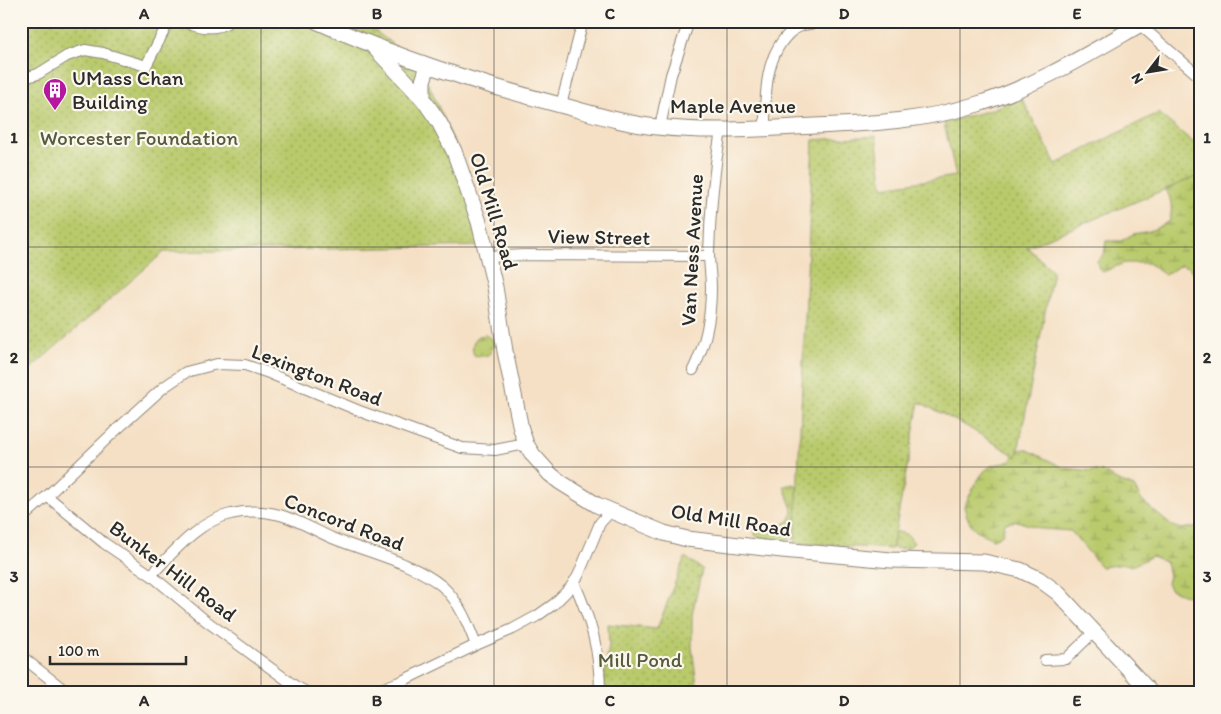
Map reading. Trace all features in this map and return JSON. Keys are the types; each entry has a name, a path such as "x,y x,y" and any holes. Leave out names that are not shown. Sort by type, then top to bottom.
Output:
{"street":[{"path":"21,79 38,74 67,56 85,50 110,55 146,66 169,21"},
{"path":"184,21 196,26 210,28 221,26 230,21"},
{"name":"Maple Avenue","path":"316,21 342,26 373,46 428,66 561,106 660,128 721,130 765,130 878,123 933,115 977,105 1030,84 1143,23"},
{"path":"561,106 583,21"},
{"path":"660,128 672,75 689,21"},
{"path":"765,130 766,95 771,67 780,44 793,26 826,21"},
{"path":"1143,23 1200,77"},
{"name":"Old Mill Road","path":"373,46 423,99 441,125 454,152 470,194 487,256 498,302 505,351 521,429 526,444 541,465 560,482 610,511 664,533 695,540 891,560 970,562 1008,566 1030,574 1048,585 1094,631 1151,693"},
{"path":"406,80 413,60"},
{"path":"423,99 423,81 428,66"},
{"name":"Van Ness Avenue","path":"693,370 702,350 709,318 711,287 709,256 714,170 721,130"},
{"name":"View Street","path":"487,256 709,256"},
{"name":"Lexington Road","path":"47,496 114,432 164,388 186,372 217,364 245,366 266,372 362,412 462,448 495,450 526,444"},
{"path":"21,519 47,496"},
{"name":"Bunker Hill Road","path":"47,496 104,543 151,576 191,609 294,686 308,693"},
{"name":"Concord Road","path":"151,576 195,532 216,519 248,511 274,514 394,561 435,581 450,595 462,613 476,645"},
{"path":"370,693 402,681 537,616 562,596 574,582 600,523 610,511"},
{"path":"574,582 587,612 597,644 600,693"},
{"path":"1045,660 1066,659 1094,631"},
{"path":"21,656 68,693"}],"green space":[{"name":"Worcester Foundation","path":"21,21 362,21 391,43 429,85 462,161 489,246 164,252 21,377"},
{"path":"1021,97 1056,164 1158,113 1200,148 1200,175 1027,247 1053,271 1017,457 966,426 919,402 892,549 795,543 813,140 876,136 883,187 956,176 944,123 990,110"},
{"path":"1200,164 1200,273 1195,276 1189,267 1181,265 1165,275 1148,263 1124,263 1103,272 1099,269 1097,261 1104,254 1106,241 1121,241 1133,234 1150,231 1169,222 1171,206 1169,196 1160,183"},
{"path":"486,335 494,343 490,353 485,356 474,355 472,347 475,340 479,336"},
{"path":"1026,449 1064,468 1104,472 1116,480 1134,487 1142,501 1172,526 1181,529 1200,526 1200,601 1170,589 1167,583 1169,576 1166,562 1152,556 1132,566 1126,564 1101,567 1071,531 1042,529 1017,521 1005,523 1002,535 993,539 973,527 964,506 978,480 988,468 1007,462 1017,450"},
{"path":"793,484 892,530 908,535 914,543 908,548 898,549 874,541 799,537 778,542 763,541 755,535 755,531 761,528 774,529 789,521 793,512 784,486"},
{"name":"Mill Pond","path":"685,557 702,569 692,615 692,647 698,693 602,693 609,646 608,624 657,629"}],"place":[{"name":"UMass Chan Building","path":"55,111"}]}
